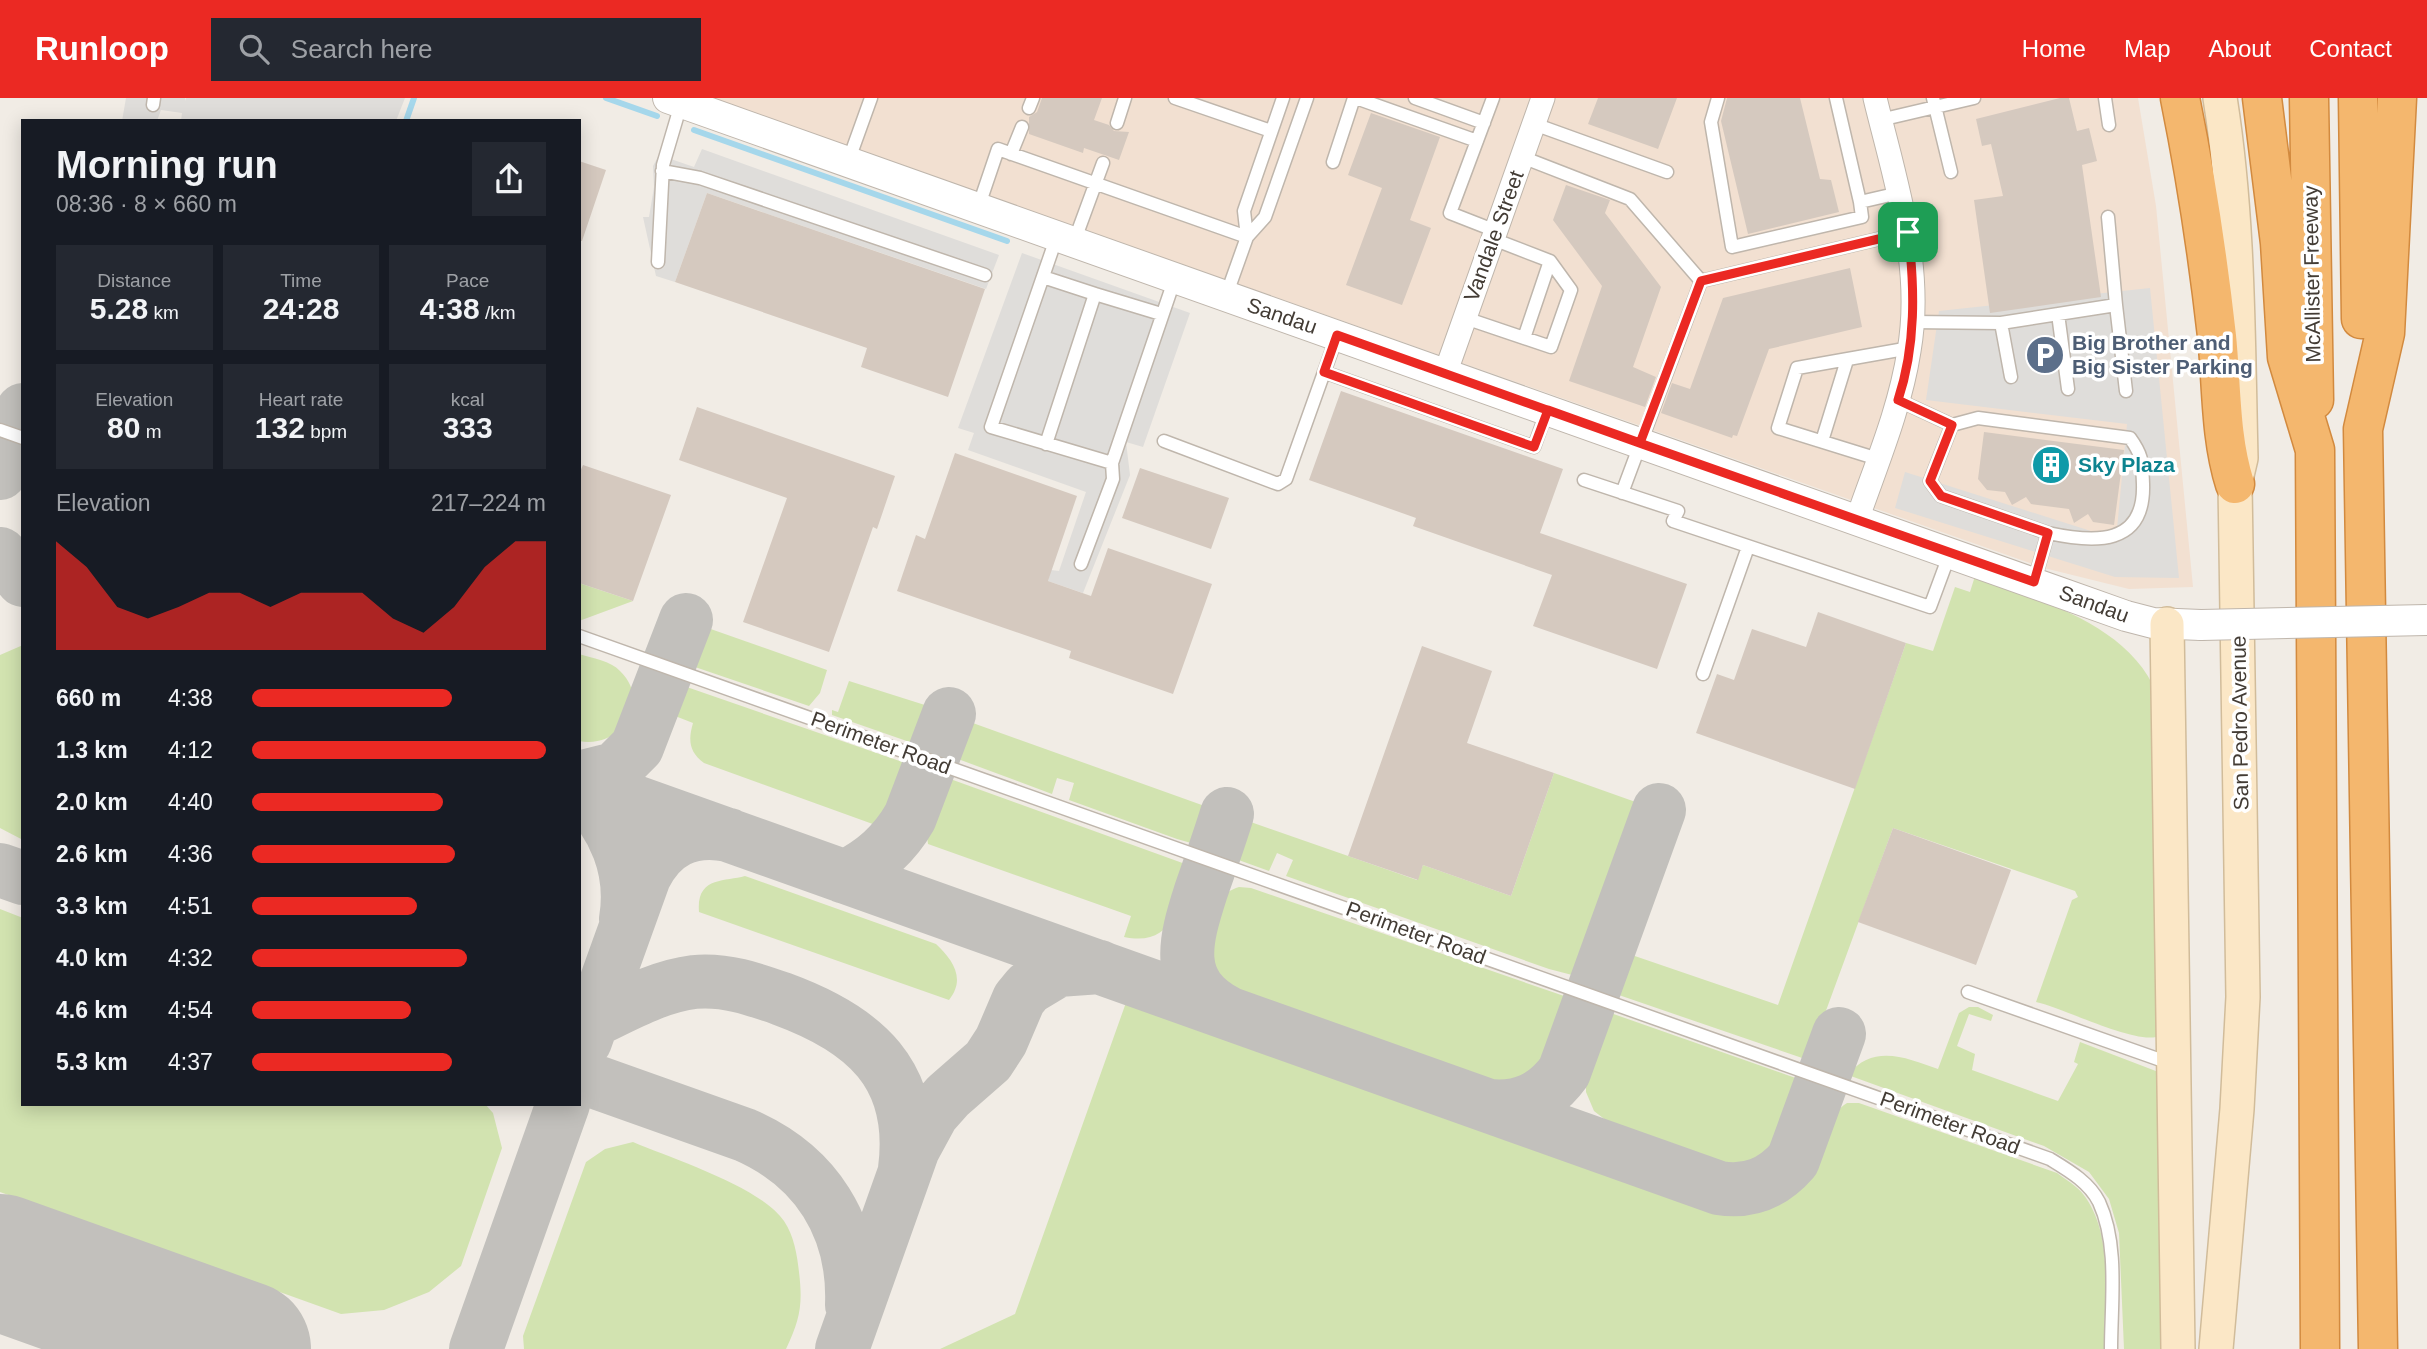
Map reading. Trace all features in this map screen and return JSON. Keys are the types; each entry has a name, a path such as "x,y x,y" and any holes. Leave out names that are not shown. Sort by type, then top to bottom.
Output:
{"highway":[{"path":"2180,98 2200,208 2228,460 2235,484"},
{"path":"2262,98 2280,243 2287,357 2315,450"},
{"name":"McAllister Freeway","path":"2309,98 2315,450 2320,1349"},
{"path":"2358,98 2378,1349"},
{"path":"2363,429 2385,333 2397,98"}],"main road":[{"name":"San Pedro Avenue","path":"2216,1349 2236,1122 2243,985 2235,484 2241,458 2238,300 2231,190 2220,98"},
{"path":"2167,624 2178,1349"}],"street":[{"name":"Vandale Street","path":"1445,374 1544,98"},
{"name":"Sandau","path":"675,100 2126,617 2167,624 2201,625 2427,620"},
{"path":"1857,520 1898,400 1910,348 1912,322 1912,271 1908,232 1878,109"}],"lane":[{"path":"848,162 871,98"},
{"path":"1117,123 1125,98"},
{"path":"1175,98 1271,131"},
{"path":"1247,237 1244,211 1283,98"},
{"path":"1226,296 1247,237 1265,217 1307,98"},
{"path":"1333,162 1355,98 1477,141"},
{"path":"1415,98 1484,122"},
{"path":"1465,318 1550,347 1571,290 1550,261 1450,213 1493,98"},
{"path":"1718,98 1711,122 1732,247 1862,217 1836,98"},
{"path":"1878,109 1973,98"},
{"path":"2105,98 2109,125"},
{"path":"658,262 662,171 675,100"},
{"path":"1934,102 1951,172"},
{"path":"1534,124 1667,172"},
{"path":"1011,154 1022,127"},
{"path":"978,208 998,149 1247,237"},
{"path":"1522,157 1630,199 1701,281"},
{"path":"1103,163 1095,184 1042,276 990,427 1112,463"},
{"path":"662,171 700,178 985,275"},
{"path":"1860,202 1899,193"},
{"path":"2108,217 2126,391"},
{"path":"1701,281 1908,232"},
{"path":"1524,338 1550,261"},
{"path":"1042,276 1161,314"},
{"path":"1081,564 1113,479 1112,463 1175,278"},
{"path":"1622,493 1701,281"},
{"path":"1046,444 1095,294"},
{"path":"1912,322 2001,323 2116,305"},
{"path":"2058,314 2068,389"},
{"path":"2001,323 2011,377"},
{"path":"1164,441 1278,484 1286,479 1337,335"},
{"path":"1878,459 1778,428 1797,369 1910,348"},
{"path":"1822,441 1847,360"},
{"path":"1324,372 1534,447 1548,410"},
{"path":"1898,400 1952,425 1978,418 2130,438 2142,456 2144,505 2130,529 2104,539 2073,538 2048,533 1941,496 1930,481 1952,425"},
{"path":"0,430 21,437"},
{"path":"1584,480 1678,511 1673,522 1930,607 1950,553"},
{"path":"2034,582 2048,533"},
{"path":"1703,674 1748,547"},
{"name":"Perimeter Road","path":"581,637 2050,1159 2080,1179 2098,1201 2110,1238 2111,1349"},
{"path":"1968,992 2174,1065"}],"shaded area":[{"path":"126,98 185,98 185,101 186,98 405,98 397,119 181,119 182,113 161,110 158,119 122,119"},
{"path":"710,98 2138,98 2156,206 2193,587 2129,589 2044,568"},
{"path":"702,149 999,255 986,289 707,193 675,282 656,276 643,217 649,217 654,187 653,166 659,155 694,167"},
{"path":"1022,253 1190,313 1143,447 1126,442 1130,475 1083,593 1048,581 1051,570 1059,571 1086,492 968,450 974,433 958,428"},
{"name":"Big Brother and Big Sister Parking","path":"2150,288 2179,578 2115,577 1895,508 1905,472 2116,539 2127,424 1926,400 1939,311"}],"green space":[{"path":"1975,576 2054,606 2104,632 2126,650 2144,670 2157,694 2161,1035 2151,1038 2120,1032 2036,1002 2072,900 2078,897 2075,891 1893,828 1820,1027 1811,1061 1613,993 1626,953 1778,1005 1906,643 1933,651 1955,587 1970,592"},
{"path":"581,584 633,601 581,620"},
{"path":"705,627 827,670 820,693 809,706 692,666 698,639"},
{"path":"21,646 21,839 0,828 0,655"},
{"path":"581,655 601,660 620,671 629,684 633,697 632,709 619,731 594,742 581,741"},
{"path":"849,681 928,706 932,715 921,746 832,715 832,710 838,712"},
{"path":"681,685 914,766 894,817 881,827 704,763 691,745 693,723 670,714"},
{"path":"970,722 1213,809 1204,835 1191,843 1177,839 1069,800 1074,783 1057,778 1052,794 950,756 962,725"},
{"path":"1554,773 1644,805 1586,968 1576,976 1549,969 1286,876 1293,860 1277,853 1269,871 1233,858 1245,820 1417,880 1423,865 1511,896"},
{"path":"942,776 1188,865 1191,873 1170,922 1163,931 1153,936 1140,939 1124,937 1131,916 928,844 925,823"},
{"path":"745,876 936,944 955,969 957,984 954,992 949,1000 699,912 699,900 707,886"},
{"path":"1239,887 1251,888 1567,997 1572,1000 1573,1007 1548,1064 1528,1082 1513,1087 1495,1087 1240,996 1219,980 1209,963 1207,953 1213,918 1219,903 1228,892"},
{"path":"0,909 21,917 21,1106 487,1106 493,1113 502,1148 461,1266 429,1292 384,1310 341,1314 0,1192"},
{"path":"1128,997 1711,1205 1728,1207 1762,1203 1791,1189 1813,1165 1833,1117 1847,1103 1859,1103 2057,1173 2083,1194 2100,1229 2106,1268 2104,1349 940,1349 1015,1314"},
{"path":"1969,1007 1978,1007 1993,1015 1991,1021 1969,1014 1957,1046 1975,1054 1972,1070 2058,1101 2078,1064 2074,1062 2080,1042 2161,1073 2173,1349 2124,1349 2119,1233 2109,1199 2089,1172 2044,1146 1848,1075 1858,1065 1879,1056 1902,1058 1938,1069 1959,1013"},
{"path":"1605,1011 1804,1081 1774,1155 1750,1169 1731,1171 1621,1132 1594,1111 1586,1092 1586,1065"},
{"path":"633,1142 737,1186 773,1209 784,1221 796,1252 801,1294 797,1320 786,1349 524,1349 523,1336 586,1162 605,1149"}],"building":[{"path":"1042,98 1102,98 1094,120 1109,125 1114,131 1129,132 1119,160 1084,148 1083,153 1029,134 1029,117 1037,112"},
{"path":"1598,98 1677,98 1658,149 1588,124"},
{"path":"1727,98 1800,98 1820,179 1831,180 1839,212 1748,234 1721,121"},
{"path":"2069,98 2077,131 2089,128 2097,161 2082,165 2101,297 1990,313 1974,200 2003,196 1991,144 1982,146 1976,119"},
{"path":"1371,113 1440,137 1410,220 1431,228 1402,305 1346,285 1382,188 1348,175"},
{"path":"581,162 606,170 581,241"},
{"path":"1566,185 1610,200 1605,213 1661,287 1633,367 1656,377 1645,407 1569,381 1602,286 1553,220"},
{"path":"707,193 985,289 948,397 861,367 867,348 675,282"},
{"path":"1850,268 1862,327 1769,349 1737,436 1733,435 1732,438 1661,413 1672,383 1690,389 1723,298"},
{"path":"1341,391 1563,469 1540,533 1687,584 1657,669 1533,626 1552,575 1413,526 1416,518 1309,480"},
{"path":"697,407 895,476 877,529 873,527 829,652 743,622 787,498 679,460"},
{"name":"Sky Plaza","path":"1984,432 2124,450 2114,525 2093,522 2088,514 2074,523 2069,509 2031,504 2026,497 2012,505 2005,492 1987,490 1978,479"},
{"path":"955,453 1077,496 1048,581 1091,596 1108,548 1212,584 1173,694 1069,658 1071,651 897,591 916,535 925,539"},
{"path":"583,465 671,495 633,601 581,584"},
{"path":"1140,468 1229,498 1211,549 1122,518"},
{"path":"1818,612 1906,643 1855,789 1696,733 1717,674 1734,680 1752,629 1806,647"},
{"path":"1422,646 1492,671 1467,743 1554,773 1511,896 1423,865 1418,880 1348,856"},
{"path":"1893,828 2011,870 1976,965 1858,922"}],"waterway":[{"path":"407,119 414,98"},
{"path":"606,98 657,116"},
{"path":"694,130 1007,241"}],"taxiway":[{"path":"0,473 21,415"},
{"path":"0,554 21,578"},
{"path":"581,778 615,769 637,747 686,620"},
{"path":"845,877 882,852 904,827 949,714"},
{"path":"581,783 1719,1188 1740,1189 1760,1184 1777,1175 1793,1160 1839,1034"},
{"path":"581,792 603,818 619,849 627,883 626,919"},
{"path":"1489,1106 1512,1106 1531,1100 1549,1089 1564,1072 1659,810"},
{"path":"1227,814 1195,909 1188,944 1188,960 1198,989 1228,1013"},
{"path":"585,1041 644,877 651,865 668,846 678,840 702,833 729,835"},
{"path":"0,870 21,877"},
{"path":"842,1349 913,1149 932,1114 988,1061 1001,1041 1019,999 1028,988 1058,970 1100,967"},
{"path":"581,1026 649,994 679,985 706,981 771,995 811,1011 838,1025 860,1041 879,1060 893,1081 902,1107 907,1136 905,1169"},
{"path":"581,1077 745,1135 792,1164 811,1182 838,1225 847,1250 852,1305"},
{"path":"476,1349 562,1106"}],"runway":[{"path":"0,1262 243,1349"}],"place":[{"name":"Big Brother and Big Sister Parking","path":"2045,355"},
{"name":"Sky Plaza","path":"2051,465"}],"route":[{"path":"1908,232 1701,281 1640,443 1548,410 1534,447 1324,372 1337,335 1445,374 1548,410 1640,443 2034,582 2048,533 1941,496 1930,481 1952,425 1898,400 1910,348 1913,310 1908,232"}]}
